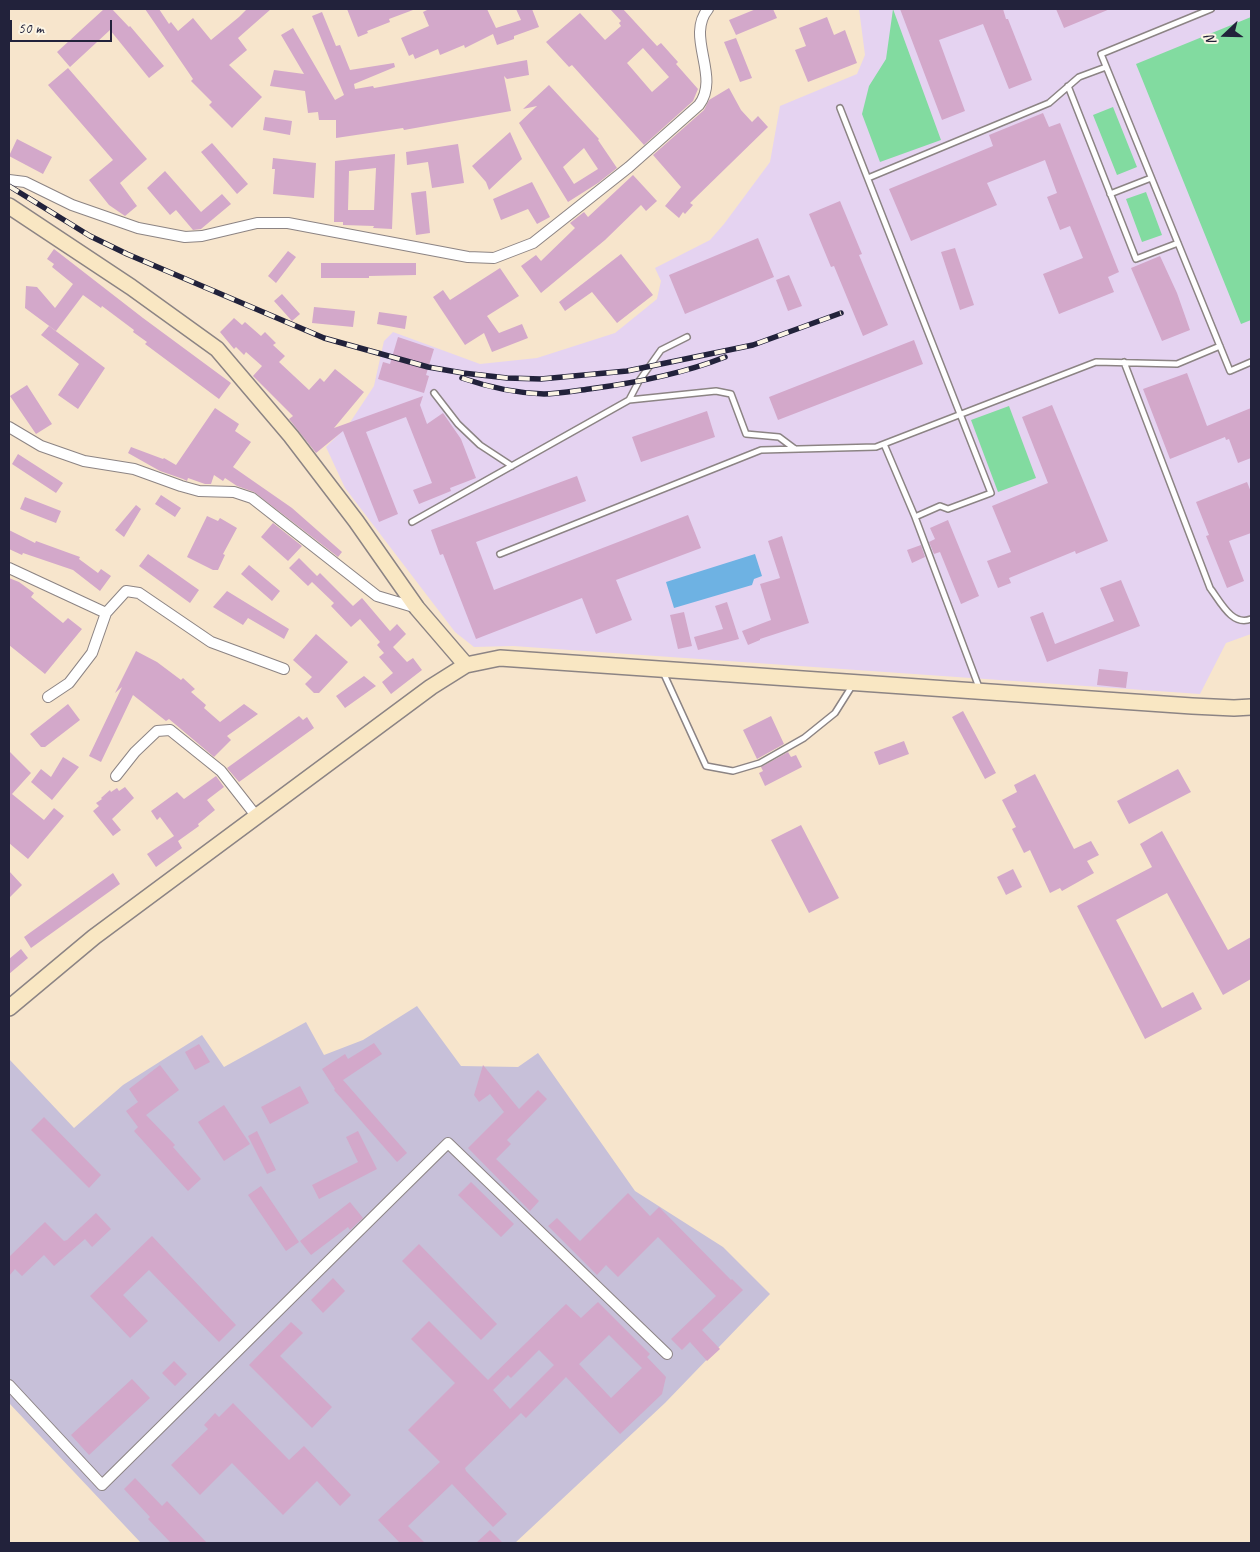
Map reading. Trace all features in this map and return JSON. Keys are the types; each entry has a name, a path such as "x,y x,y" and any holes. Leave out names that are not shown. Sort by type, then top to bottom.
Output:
{"street":[{"path":"9,180 25,182 72,205 138,228 185,237 202,236 256,223 288,223 468,256 494,258 533,243 629,167 698,105 704,98 707,85 700,27 702,16 708,9"},
{"path":"9,206 132,287 217,349 291,436 356,521 417,608 466,665"},
{"path":"9,427 41,446 84,461 134,469 199,491 234,492 252,498 377,596 417,608"},
{"path":"9,568 106,613"},
{"path":"48,697 69,683 92,653 106,613 126,591 139,593 211,642 284,669"},
{"path":"9,1008 94,937 430,687 466,665 500,658 1226,708 1251,707"},
{"path":"116,776 135,752 157,731 170,730 220,771 257,817"},
{"path":"9,1384 102,1484 448,1143 667,1354"}],"lane":[{"path":"1211,9 1100,54 1230,371 1251,362"},
{"path":"868,178 1049,103 1079,77 1106,67"},
{"path":"1068,86 1136,259 1178,243"},
{"path":"840,108 991,493 948,509 940,506 915,517"},
{"path":"1110,194 1151,178"},
{"path":"629,400 639,381 661,350 687,337"},
{"path":"500,554 761,450 876,448 1096,362 1178,364 1220,346"},
{"path":"1124,362 1210,588 1233,618 1246,622 1251,619"},
{"path":"412,522 629,400 716,391 732,394 746,434 779,437 795,449"},
{"path":"434,394 458,424 480,445 512,466"},
{"path":"884,444 915,517 980,691"},
{"path":"662,669 706,766 733,771 760,764 804,738 834,713 854,682"}],"shaded area":[{"path":"859,9 1251,9 1251,634 1226,643 1200,694 513,646 474,647 455,632 345,488 326,447 349,424 374,386 384,341 393,332 480,364 537,358 615,333 657,299 661,281 655,268 710,240 770,162 780,106 857,74 865,55"},
{"path":"417,1006 461,1066 518,1067 538,1053 635,1191 723,1247 770,1294 665,1403 515,1543 141,1543 9,1403 9,1059 74,1128 123,1085 202,1035 224,1067 306,1022 324,1055 363,1040"}],"green space":[{"path":"893,9 941,140 880,162 862,114 869,86 886,59"},
{"path":"1251,17 1251,320 1241,324 1136,64"},
{"path":"1113,107 1137,167 1117,175 1093,115"},
{"path":"1146,192 1162,235 1142,242 1126,199"},
{"path":"1009,406 1036,478 998,492 971,420"}],"water":[{"path":"755,554 762,576 754,579 752,585 674,608 666,582"}],"building":[{"path":"104,9 112,9 130,26 164,66 149,78 110,30 70,67 57,52"},
{"path":"145,9 159,9 169,24 171,22 178,31 193,18 211,40 247,9 271,9 238,38 247,50 229,65 262,97 232,128 209,105 212,102 191,81 193,79"},
{"path":"347,9 413,10 389,19 390,22 367,31 368,33 358,37"},
{"path":"429,9 487,9 496,28 521,20 516,9 532,9 539,27 514,36 514,39 497,45 493,34 465,48 464,45 440,55 438,49 415,59 413,54 409,56 401,38 429,26 423,12"},
{"path":"610,9 623,9 657,46 661,43 698,89 693,101 644,145 572,65 569,67 546,42 580,13 605,40 621,26 619,23 621,21","holes":["643,48 669,77 652,92 627,63"]},
{"path":"756,9 773,9 777,18 736,35 729,20"},
{"path":"900,9 1003,9 1032,80 1009,89 983,24 939,40 965,111 942,120"},
{"path":"1056,9 1110,9 1064,28"},
{"path":"322,12 336,46 340,45 350,70 394,63 395,67 354,84 355,89 373,86 374,88 527,60 529,75 507,79 504,76 511,111 404,130 403,128 336,138 336,120 319,120 318,112 308,113 305,91 270,86 274,70 304,74 281,35 293,28 335,100 344,95 312,16"},
{"path":"827,17 834,35 845,30 857,63 808,82 795,50 806,46 799,28"},
{"path":"736,38 752,78 740,82 724,42"},
{"path":"68,68 147,159 120,183 137,206 125,216 109,205 89,180 113,160 48,85"},
{"path":"549,85 599,139 617,168 568,202 519,123 537,106 523,109","holes":["584,148 598,169 574,184 563,167"]},
{"path":"729,88 741,110 752,122 758,116 768,127 690,203 693,205 685,214 683,212 679,218 665,206 681,187 653,155 704,110 709,100"},
{"path":"1043,113 1049,127 1060,123 1119,272 1108,277 1114,292 1059,314 1043,274 1083,258 1070,226 1060,230 1047,197 1057,193 1045,160 987,183 997,205 911,241 889,189 993,146 989,135"},
{"path":"265,117 292,121 290,135 263,130"},
{"path":"510,132 522,159 489,190 486,182 472,166"},
{"path":"17,139 52,157 43,174 9,156"},
{"path":"212,143 248,184 237,194 201,152"},
{"path":"458,144 464,183 432,188 428,162 407,165 406,152"},
{"path":"395,154 392,229 373,228 374,226 343,225 343,222 334,222 335,161","holes":["376,168 374,210 348,210 349,171"]},
{"path":"273,158 316,163 314,198 273,194 275,169 272,169"},
{"path":"165,171 201,212 222,194 231,204 201,229 193,230 176,210 170,215 147,188"},
{"path":"633,175 657,201 646,211 641,205 605,240 541,293 521,266 536,255 541,261 575,228 570,223 584,212 588,217"},
{"path":"532,182 550,217 537,224 528,209 501,220 493,199"},
{"path":"426,191 430,233 416,235 411,193"},
{"path":"840,201 862,254 859,255 888,325 863,336 834,266 831,267 809,214"},
{"path":"758,238 774,277 685,314 669,275"},
{"path":"955,248 974,305 960,310 941,252"},
{"path":"54,249 231,383 219,399 145,344 147,342 133,332 134,330 102,306 101,308 83,295 56,331 25,308 26,286 37,287 55,308 73,284 52,267 54,264 47,259"},
{"path":"288,251 296,257 276,283 268,276"},
{"path":"621,254 653,295 617,323 592,292 565,311 559,302"},
{"path":"1160,256 1177,293 1190,330 1162,341 1131,268"},
{"path":"321,263 416,263 416,275 369,276 369,278 321,278"},
{"path":"500,268 519,296 487,316 499,333 522,324 528,338 492,352 484,333 465,345 433,297 443,290 450,300"},
{"path":"789,275 802,306 788,311 776,280"},
{"path":"282,294 300,314 292,321 274,301"},
{"path":"314,307 355,311 353,327 312,323"},
{"path":"379,312 407,316 405,329 377,324"},
{"path":"234,318 242,325 245,322 261,336 265,332 276,343 273,345 285,356 279,362 309,390 320,378 324,382 335,369 364,392 334,428 423,396 420,405 427,424 443,413 461,439 476,478 450,488 451,491 419,504 413,490 432,483 406,417 366,432 398,514 379,522 343,431 316,453 289,419 293,416 253,376 262,366 246,352 244,355 236,347 234,349 220,332"},
{"path":"49,326 105,368 78,409 58,395 79,364 41,335"},
{"path":"398,337 434,349 426,375 429,376 424,393 378,379 383,362 390,364"},
{"path":"914,340 923,364 778,420 769,397"},
{"path":"1187,373 1207,426 1251,408 1251,458 1238,463 1229,439 1226,440 1225,437 1170,459 1143,389"},
{"path":"27,385 52,424 36,434 10,396"},
{"path":"1052,405 1108,541 1076,554 1075,551 1009,578 1011,583 998,588 987,561 1011,552 992,506 1048,483 1022,417"},
{"path":"215,408 239,424 235,431 251,442 233,467 292,508 342,552 338,557 254,492 237,486 225,478 223,481 214,475 211,484 205,484 188,478 187,481 160,471 128,453 131,447 164,458 176,465"},
{"path":"707,411 715,437 641,462 632,437"},
{"path":"18,454 63,483 56,493 12,464"},
{"path":"577,476 586,501 476,542 494,590 688,515 701,548 616,580 632,620 596,634 582,598 476,639 443,554 440,555 431,530"},
{"path":"1247,482 1251,492 1251,533 1229,541 1244,581 1227,588 1206,536 1209,535 1196,502"},
{"path":"161,495 181,508 175,517 155,504"},
{"path":"25,497 61,511 56,523 20,509"},
{"path":"136,505 141,509 124,537 115,530"},
{"path":"207,516 218,521 220,518 237,528 223,554 225,555 218,570 213,570 187,557"},
{"path":"948,520 979,596 961,604 940,552 934,554 929,542 935,539 930,528"},
{"path":"273,523 302,546 288,561 261,537"},
{"path":"9,530 35,543 36,541 80,557 79,559 98,573 101,569 111,576 100,591 73,570 23,553 22,555 9,549"},
{"path":"782,536 809,623 760,639 748,645 742,631 771,620 760,584 780,578 768,541"},
{"path":"921,545 925,557 912,563 907,550"},
{"path":"148,554 199,590 190,603 139,566"},
{"path":"299,558 317,576 320,573 353,606 362,598 390,631 397,624 406,634 393,647 407,662 413,658 422,670 391,694 382,682 393,673 379,657 384,653 377,645 380,642 360,619 351,627 331,606 334,603 312,582 308,586 289,568"},
{"path":"249,565 280,591 272,601 241,574"},
{"path":"9,578 19,582 34,593 31,597 63,623 68,618 82,629 45,674 9,645"},
{"path":"1121,580 1140,626 1047,662 1030,617 1043,612 1055,644 1114,621 1100,588"},
{"path":"227,591 289,629 284,639 248,618 243,625 213,607"},
{"path":"727,602 739,639 698,650 694,637 723,629 715,606"},
{"path":"684,612 692,646 678,649 670,615"},
{"path":"316,634 348,662 319,693 314,693 305,684 312,677 293,660"},
{"path":"136,651 157,662 181,680 183,678 195,689 191,692 206,705 204,708 220,722 244,704 258,714 227,736 231,740 214,757 169,719 166,721 133,695 101,762 89,756 122,687 115,693"},
{"path":"1099,669 1128,672 1126,688 1097,685"},
{"path":"364,676 376,686 345,708 336,696"},
{"path":"68,704 80,720 45,747 41,747 30,734"},
{"path":"963,711 996,773 985,779 952,717"},
{"path":"299,716 303,720 307,717 314,728 239,782 227,768"},
{"path":"771,716 784,744 757,759 743,730"},
{"path":"904,741 909,754 879,765 874,752"},
{"path":"9,751 31,773 12,794 44,820 54,808 64,816 28,859 9,843"},
{"path":"788,752 791,757 796,755 802,767 765,786 759,773 763,771 761,767"},
{"path":"63,757 79,767 52,800 31,782 41,769 51,777"},
{"path":"1178,769 1191,792 1129,824 1117,801"},
{"path":"1035,774 1074,849 1091,841 1099,855 1087,861 1094,873 1062,891 1060,888 1050,893 1030,850 1024,853 1012,829 1016,827 1002,800 1017,792 1014,785"},
{"path":"216,776 224,787 207,800 215,810 198,824 199,826 178,841 182,848 156,867 147,854 174,836 160,817 157,820 151,811 177,792 184,799"},
{"path":"125,787 134,798 112,819 121,830 113,836 93,811 99,806 96,803 110,790 111,792 117,788 119,791"},
{"path":"801,825 839,898 809,913 771,840"},
{"path":"1162,831 1228,950 1251,937 1251,979 1223,995 1167,893 1116,920 1162,1008 1193,992 1202,1009 1145,1039 1077,906 1152,867 1140,844"},
{"path":"1013,869 1022,887 1006,895 997,877"},
{"path":"9,871 22,885 9,898"},
{"path":"113,873 120,884 31,948 24,937"},
{"path":"21,949 28,958 9,974 9,959"},
{"path":"374,1043 382,1054 343,1080 407,1153 397,1162 334,1090 322,1069 345,1054 348,1059"},
{"path":"199,1044 210,1062 195,1070 185,1052"},
{"path":"160,1065 179,1090 146,1115 175,1145 173,1147 201,1179 188,1191 134,1131 138,1127 126,1111 138,1102 129,1089"},
{"path":"483,1065 519,1109 538,1090 547,1099 507,1140 511,1144 496,1159 539,1201 530,1211 468,1148 504,1112 490,1094 479,1102 474,1095"},
{"path":"300,1086 309,1103 270,1124 261,1107"},
{"path":"224,1105 250,1144 224,1161 198,1122"},
{"path":"44,1117 101,1175 89,1188 31,1130"},
{"path":"257,1131 276,1170 267,1174 248,1136"},
{"path":"358,1131 377,1169 319,1199 312,1185 358,1162 346,1137"},
{"path":"471,1182 514,1224 501,1237 458,1195"},
{"path":"261,1186 299,1242 286,1251 248,1195"},
{"path":"628,1193 650,1216 659,1207 743,1290 702,1330 720,1349 707,1361 690,1342 682,1350 671,1339 716,1296 658,1237 618,1277 606,1265 597,1275 548,1226 557,1218 580,1241"},
{"path":"350,1202 363,1218 350,1230 348,1227 311,1255 300,1241"},
{"path":"96,1213 111,1229 92,1247 85,1239 54,1266 44,1255 22,1276 15,1269 9,1276 9,1257 45,1222 64,1241"},
{"path":"152,1236 236,1325 219,1342 149,1270 123,1295 148,1321 130,1338 90,1296"},
{"path":"419,1244 497,1324 481,1340 402,1261"},
{"path":"333,1278 345,1291 323,1313 311,1300"},
{"path":"598,1302 650,1354 647,1357 666,1377 662,1394 620,1434 566,1377 526,1418 521,1413 465,1468 507,1514 493,1527 452,1484 408,1526 425,1543 400,1543 378,1520 440,1462 408,1430 455,1383 411,1339 429,1321 488,1380 566,1304 581,1318","holes":["609,1335 642,1368 611,1398 579,1364","539,1350 554,1365 510,1409 493,1390 508,1375 511,1378"]},
{"path":"291,1322 303,1333 280,1356 332,1407 312,1428 249,1365"},
{"path":"174,1361 187,1374 175,1386 162,1373"},
{"path":"132,1379 150,1398 89,1455 71,1435"},
{"path":"233,1403 289,1460 304,1446 351,1495 340,1506 317,1481 283,1515 232,1463 200,1495 171,1465 208,1429 204,1425 215,1413 219,1417"},
{"path":"135,1478 162,1506 167,1501 207,1543 171,1543 148,1519 150,1517 124,1489"},
{"path":"490,1530 503,1543 476,1543"}],"railway":[{"path":"9,186 90,236 127,254 324,338 428,367 463,373 507,378 541,379 627,371 753,345 841,313"},
{"path":"462,378 512,391 555,394 658,377 725,357"}]}
